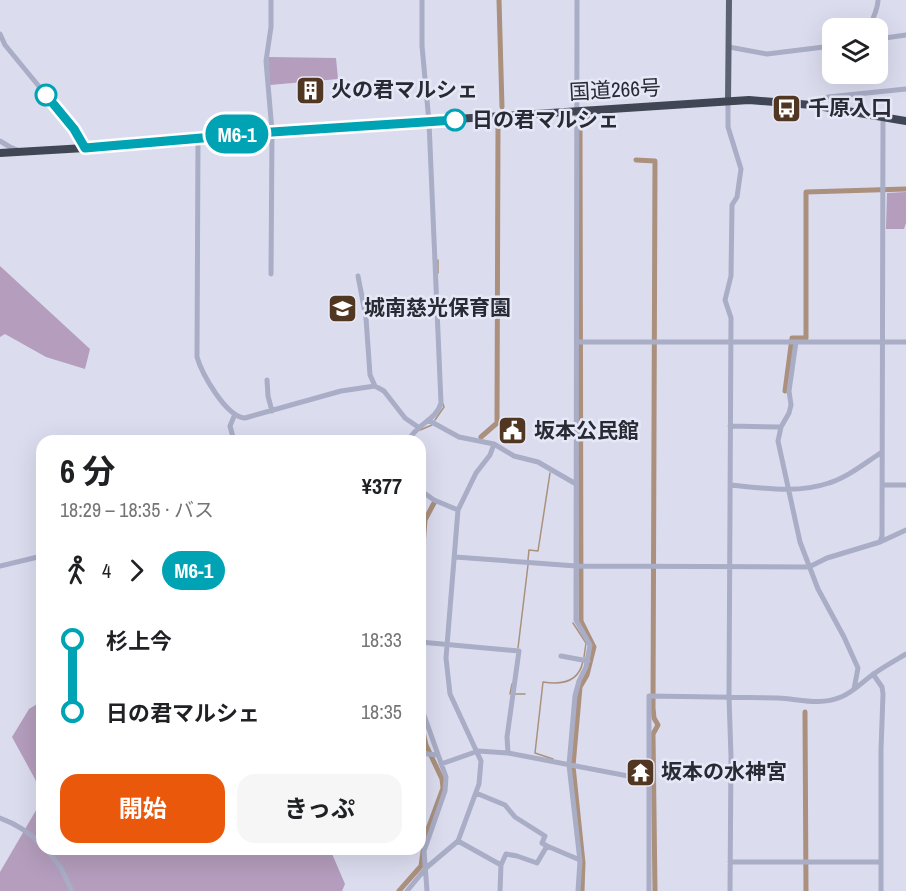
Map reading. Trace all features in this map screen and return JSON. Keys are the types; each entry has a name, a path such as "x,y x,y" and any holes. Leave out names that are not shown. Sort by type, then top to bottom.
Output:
{"highway":[{"name":"国道266号","path":"1,155 272,132 749,100 812,105 906,122"}],"main road":[{"path":"728,102 729,0"}],"street":[{"path":"271,0 272,27 266,61 272,132 271,274"},
{"path":"411,435 414,429 440,408 441,403 429,122 422,46 422,0"},
{"path":"577,0 576,621 590,645 588,661 575,696 569,765 580,860 578,891"},
{"path":"873,18 878,0"},
{"path":"0,34 5,45 74,129 85,148"},
{"path":"888,38 906,35"},
{"path":"729,47 767,54 822,47"},
{"path":"812,105 828,97 906,89"},
{"path":"728,102 728,127 741,169 737,197 732,205 731,276 725,300 731,312 730,891"},
{"path":"880,542 882,536 883,117"},
{"path":"198,138 197,357 201,368 222,401 239,418 245,418 341,390 375,386"},
{"path":"0,141 24,152"},
{"path":"358,276 370,350 368,364 375,386 384,392 405,418 418,427"},
{"path":"577,342 906,342"},
{"path":"796,342 789,391 791,405 781,427 778,441 796,528 809,567 858,668 854,689"},
{"path":"267,380 272,411"},
{"path":"232,435 230,426 235,414"},
{"path":"428,420 459,437 494,444 514,456 550,468 576,484"},
{"path":"730,426 781,427"},
{"path":"407,891 426,868 458,841 482,771 477,751 450,694 446,658 458,510 476,473 490,455 494,444"},
{"path":"730,485 775,490 814,487 830,483 882,452"},
{"path":"882,485 906,485"},
{"path":"426,494 458,510"},
{"path":"455,557 576,566 809,567 828,558 880,542 906,530"},
{"path":"0,566 36,557"},
{"path":"426,642 519,651 507,737 508,753"},
{"path":"649,891 649,696 828,701 842,697 873,674 906,654"},
{"path":"561,656 588,661"},
{"path":"873,674 882,687 883,694 881,891"},
{"path":"426,722 446,777 445,791 426,843"},
{"path":"441,764 477,751 508,753 649,780"},
{"path":"426,754 437,755"},
{"path":"476,793 505,805 515,817 545,836 542,843 580,860"},
{"path":"0,818 13,822 36,839"},
{"path":"458,841 501,865"},
{"path":"500,891 501,865 506,854 537,863 547,846"},
{"path":"51,855 61,868 72,891"},
{"path":"424,855 427,891"},
{"path":"730,862 880,862"}],"shaded area":[{"path":"268,57 336,58 338,79 270,85"},
{"path":"906,192 904,229 886,229 887,193"},
{"path":"0,266 90,349 85,369 46,357 5,334 0,337"},
{"path":"36,705 36,782 12,737 29,709"},
{"path":"36,810 36,855 333,855 345,884 342,891 0,891 0,872"}],"waterway":[{"path":"499,0 502,107"},
{"path":"582,891 583,863 573,766 580,687 587,675 594,647 581,621 580,129 588,118"},
{"path":"481,437 497,423 498,126"},
{"path":"636,160 655,161 653,708 654,718 658,725 653,734 655,891"},
{"path":"785,391 792,338 806,338 806,192 906,189"},
{"path":"438,260 438,273"},
{"path":"435,420 444,407 443,404"},
{"path":"420,430 432,425"},
{"path":"528,560 529,550 538,551 550,473"},
{"path":"426,518 434,503"},
{"path":"518,648 528,565"},
{"path":"573,623 586,643 584,657"},
{"path":"553,759 535,753 543,682 556,683 573,678 578,674 583,661"},
{"path":"510,694 512,684"},
{"path":"515,694 525,694"},
{"path":"805,712 806,891"},
{"path":"426,745 442,779 443,788 426,834"},
{"path":"399,891 421,866 423,855"}],"bus line":[{"name":"M6-1","path":"46,95 74,129 85,148 272,132 455,120"}],"place":[{"name":"火の君マルシェ","path":"310,90"},
{"name":"千原入口","path":"787,108"},
{"name":"日の君マルシェ","path":"455,120"},
{"name":"城南慈光保育園","path":"343,308"},
{"name":"坂本公民館","path":"513,431"},
{"name":"坂本の水神宮","path":"640,772"}]}
